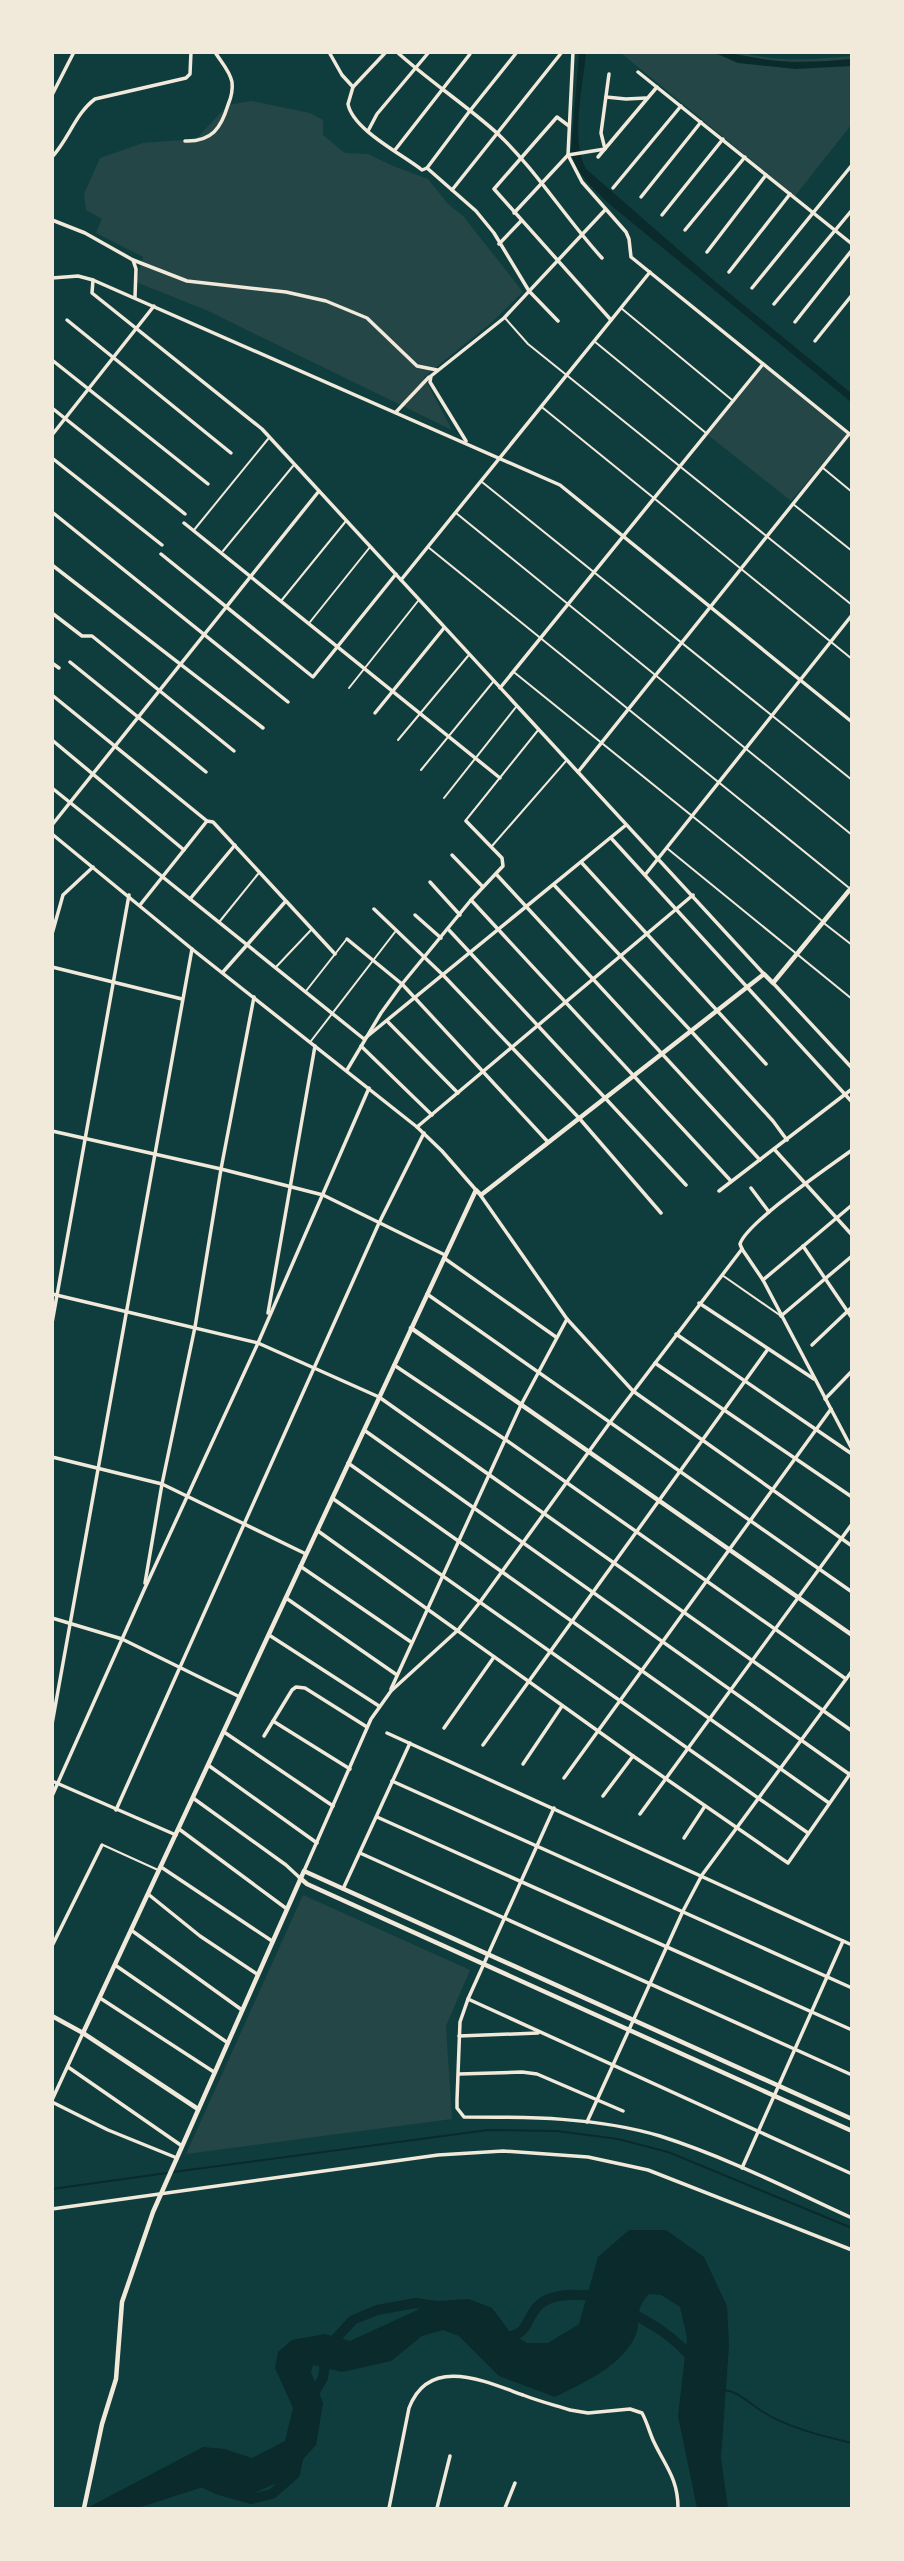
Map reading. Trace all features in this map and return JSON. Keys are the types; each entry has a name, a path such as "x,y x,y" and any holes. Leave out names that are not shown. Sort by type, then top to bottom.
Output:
{"street":[{"path":"52,95 74,52"},
{"path":"52,157 61,148 82,108 95,99 186,78 190,74 191,52"},
{"path":"185,141 204,139 213,134 224,119 232,85 229,74 215,52"},
{"path":"228,52 247,52"},
{"path":"329,52 342,75 353,87"},
{"path":"386,52 353,87 349,96 349,111 368,131 422,170 427,168 517,52"},
{"path":"397,52 497,134 603,258"},
{"path":"368,131 377,114 429,52"},
{"path":"452,190 562,52"},
{"path":"573,52 570,155 582,182 626,232 631,257 850,435 578,772"},
{"path":"395,150 470,54"},
{"path":"638,72 852,244"},
{"path":"605,149 601,132 609,74"},
{"path":"598,157 657,87"},
{"path":"606,97 646,97"},
{"path":"612,188 681,106"},
{"path":"569,126 557,117 494,189 611,320"},
{"path":"641,197 701,122"},
{"path":"662,215 723,139"},
{"path":"514,213 540,183 570,155 605,149"},
{"path":"685,230 745,158"},
{"path":"752,288 852,165"},
{"path":"427,168 476,211 494,233 529,291 558,321"},
{"path":"707,252 766,175"},
{"path":"729,272 790,194"},
{"path":"396,412 437,370 504,318 605,210"},
{"path":"774,304 852,210"},
{"path":"52,220 85,233 133,260 187,281 286,292 326,301 367,318 417,366 437,370"},
{"path":"499,244 521,221"},
{"path":"794,322 852,250"},
{"path":"133,260 136,269 135,298"},
{"path":"401,580 650,272"},
{"path":"52,278 78,276 93,280 560,485 852,722"},
{"path":"93,280 92,293 262,429 852,1068"},
{"path":"815,341 852,295"},
{"path":"52,435 154,306"},
{"path":"67,320 232,453"},
{"path":"52,360 208,484"},
{"path":"500,688 763,364"},
{"path":"431,376 430,382 467,443"},
{"path":"52,408 185,514"},
{"path":"52,458 162,545"},
{"path":"52,825 319,491"},
{"path":"52,512 288,702"},
{"path":"184,523 500,778"},
{"path":"161,554 313,677 396,574"},
{"path":"52,565 109,610 115,611 263,728"},
{"path":"52,613 82,636 92,636 234,751"},
{"path":"645,875 852,615"},
{"path":"375,713 444,628"},
{"path":"71,662 206,772"},
{"path":"52,663 59,668"},
{"path":"52,695 207,821 213,822 335,954"},
{"path":"52,740 184,849"},
{"path":"52,788 364,1039"},
{"path":"140,905 207,821"},
{"path":"347,1070 364,1039 402,984 471,900 497,875 503,862 466,821"},
{"path":"364,1039 626,825"},
{"path":"52,834 192,949 369,1087 442,1150 481,1195 567,1319 633,1391 852,1546"},
{"path":"611,838 852,1102"},
{"path":"190,899 236,845"},
{"path":"452,855 483,887"},
{"path":"582,862 766,1064"},
{"path":"52,934 64,895 94,867"},
{"path":"497,875 760,1160"},
{"path":"430,882 460,915"},
{"path":"554,885 691,1031 787,1140"},
{"path":"774,983 851,889"},
{"path":"52,1324 55,1294 86,1139 129,895"},
{"path":"417,1127 693,895"},
{"path":"471,900 731,1181"},
{"path":"223,972 285,902"},
{"path":"374,909 443,975 579,1118 662,1213"},
{"path":"415,915 441,938"},
{"path":"448,929 686,1185"},
{"path":"347,939 402,984 548,1142"},
{"path":"52,1724 192,949"},
{"path":"52,967 182,999"},
{"path":"481,1195 764,974"},
{"path":"144,1590 162,1484 195,1327 221,1169 254,997"},
{"path":"387,1021 458,1093"},
{"path":"267,1319 315,1046"},
{"path":"361,1046 432,1115"},
{"path":"52,1796 258,1343 369,1087"},
{"path":"719,1191 852,1089"},
{"path":"52,1131 323,1195 444,1257 556,1337"},
{"path":"116,1810 379,1223 424,1133"},
{"path":"774,1149 805,1186 852,1234"},
{"path":"852,1150 769,1212 743,1236 740,1244 763,1280 815,1381 850,1440 852,1449"},
{"path":"751,1188 769,1212"},
{"path":"177,2158 108,2130 52,2101 476,1189"},
{"path":"763,1280 852,1205"},
{"path":"803,1246 852,1318"},
{"path":"84,2508 102,2424 116,2379 122,2302 153,2212 367,1727 391,1691 458,1630 481,1602 633,1391 742,1249"},
{"path":"780,1316 852,1256"},
{"path":"55,1294 258,1343 379,1397 852,1731"},
{"path":"427,1294 852,1592"},
{"path":"699,1303 815,1381"},
{"path":"811,1345 852,1307"},
{"path":"391,1691 521,1405 567,1319"},
{"path":"411,1328 852,1635"},
{"path":"676,1334 852,1454"},
{"path":"483,1745 768,1349"},
{"path":"655,1363 852,1497"},
{"path":"394,1365 567,1482 846,1679"},
{"path":"825,1399 852,1371"},
{"path":"564,1778 831,1409"},
{"path":"317,1531 597,1731 788,1863 850,1773 364,1430"},
{"path":"52,1457 162,1484 306,1554"},
{"path":"348,1463 829,1803"},
{"path":"332,1498 808,1833"},
{"path":"640,1814 852,1524"},
{"path":"300,1566 411,1642"},
{"path":"286,1598 397,1675"},
{"path":"52,1618 122,1639 240,1697"},
{"path":"269,1634 379,1706"},
{"path":"444,1728 494,1657"},
{"path":"587,2122 702,1875 852,1671"},
{"path":"264,1736 292,1690 300,1687 367,1727"},
{"path":"523,1765 562,1706"},
{"path":"273,1721 350,1769"},
{"path":"224,1732 333,1806"},
{"path":"387,1733 852,1945"},
{"path":"343,1889 410,1743"},
{"path":"603,1796 633,1756"},
{"path":"208,1765 317,1843"},
{"path":"52,1781 176,1835"},
{"path":"392,1781 852,1988"},
{"path":"193,1798 307,1884 852,2131"},
{"path":"684,1838 705,1806"},
{"path":"554,1808 460,2022 457,2108 464,2117 546,2117 658,2136 742,2168 852,2218"},
{"path":"377,1816 852,2030"},
{"path":"178,1829 287,1909"},
{"path":"52,1946 102,1845"},
{"path":"360,1853 852,2075"},
{"path":"160,1869 272,1941"},
{"path":"304,1871 852,2119"},
{"path":"148,1894 200,1936 257,1975"},
{"path":"131,1930 242,2010"},
{"path":"742,2168 843,1941"},
{"path":"115,1965 228,2043"},
{"path":"100,1998 214,2073"},
{"path":"468,1999 852,2174"},
{"path":"52,2016 83,2033 198,2109"},
{"path":"458,2036 540,2033"},
{"path":"68,2067 182,2146"},
{"path":"459,2074 537,2074 623,2111"},
{"path":"52,2209 438,2155 503,2151 588,2157 648,2170 852,2250"},
{"path":"390,2508 409,2408 415,2393 424,2385 460,2375 570,2410 588,2413 630,2409 642,2413 674,2479 678,2491 678,2508"},
{"path":"437,2508 450,2455"},
{"path":"505,2508 515,2483"}],"lane":[{"path":"621,308 733,401"},
{"path":"504,318 528,344 852,605"},
{"path":"594,341 706,433"},
{"path":"541,406 852,659"},
{"path":"194,531 269,438"},
{"path":"221,554 293,465"},
{"path":"822,468 852,492"},
{"path":"481,481 852,780"},
{"path":"793,504 852,551"},
{"path":"455,513 566,606 852,835"},
{"path":"280,602 346,520"},
{"path":"308,624 370,546"},
{"path":"428,547 851,889"},
{"path":"349,688 419,600"},
{"path":"398,740 469,655"},
{"path":"513,671 852,945"},
{"path":"421,770 494,681"},
{"path":"444,799 516,706"},
{"path":"466,821 539,729"},
{"path":"491,846 567,760"},
{"path":"667,848 852,999"},
{"path":"219,922 259,873"},
{"path":"276,968 311,930"},
{"path":"310,1042 396,931"},
{"path":"306,992 347,939"},
{"path":"721,1275 780,1316"},
{"path":"102,1845 160,1869"}],"shaded area":[{"path":"738,52 794,59 851,56 851,125 795,196 621,53"},
{"path":"579,53 586,53 578,128 581,157 586,169 718,284 851,393 851,402 613,207 582,176 571,152"},
{"path":"715,53 789,62 851,59 851,66 796,69 738,63"},
{"path":"251,101 310,113 323,120 323,135 345,153 368,154 428,179 448,204 463,216 523,292 492,322 424,377 452,430 206,310 136,282 143,257 96,233 102,219 86,210 84,194 100,158 143,143 196,139 228,105"},
{"path":"764,365 848,433 791,501 708,435"},
{"path":"303,1895 470,1970 446,2026 452,2119 186,2154"},
{"path":"629,2230 666,2230 704,2257 727,2306 729,2345 721,2458 728,2508 697,2508 678,2416 687,2338 680,2307 661,2295 649,2294 639,2312 637,2333 619,2359 599,2374 555,2397 499,2376 459,2336 443,2330 422,2336 391,2361 342,2372 313,2365 311,2372 323,2403 316,2445 284,2480 245,2497 212,2484 138,2508 87,2508 203,2447 225,2449 252,2458 285,2441 293,2408 275,2368 278,2352 292,2340 325,2334 350,2341 437,2301 469,2299 492,2308 510,2332 527,2343 548,2343 579,2324 598,2257"}],"waterway":[{"path":"173,2172 488,2130 557,2131 618,2139 668,2152 852,2228"},
{"path":"52,2189 167,2173"},
{"path":"502,2338 522,2331 537,2307 550,2298 575,2295 600,2297"},
{"path":"310,2400 323,2378 327,2348 353,2320 377,2310 416,2303 443,2307"},
{"path":"626,2310 663,2332 694,2361"},
{"path":"725,2390 784,2423 852,2443"},
{"path":"197,2480 219,2490 251,2499 272,2494 295,2474 299,2453"}]}
